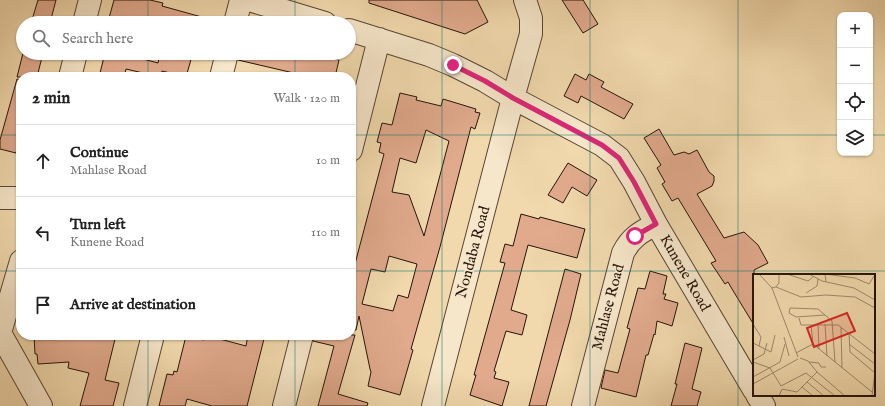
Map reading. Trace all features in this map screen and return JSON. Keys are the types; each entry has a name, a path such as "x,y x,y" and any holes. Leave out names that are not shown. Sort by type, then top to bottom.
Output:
{"street":[{"path":"86,16 90,0"},
{"path":"237,16 241,0"},
{"path":"249,0 302,16"},
{"path":"513,98 531,34 531,18 525,0"},
{"name":"Kunene Road","path":"356,32 429,55 453,65 602,145 619,158 753,392"},
{"path":"356,130 379,40"},
{"path":"71,72 74,60"},
{"path":"222,72 225,60"},
{"name":"Nondaba Road","path":"433,406 513,98"},
{"path":"0,198 16,198"},
{"name":"Mahlase Road","path":"583,406 623,253 627,244 635,236 656,224"},
{"path":"16,278 0,333 42,406"},
{"path":"135,406 152,340"},
{"path":"284,406 301,340"}],"building":[{"path":"38,0 56,0 52,16 33,16"},
{"path":"114,0 150,0 163,3 162,6 198,16 110,16"},
{"path":"369,0 477,0 488,22 465,34 369,3"},
{"path":"562,0 583,0 598,24 583,33"},
{"path":"21,60 41,60 38,72 18,72"},
{"path":"103,60 147,60 158,63 159,60 191,60 187,72 139,72 126,69 125,72 100,72"},
{"path":"238,60 339,60 336,72 289,72"},
{"path":"575,74 586,80 589,74 604,82 601,87 633,104 624,119 581,96 578,103 564,96"},
{"path":"16,83 16,153 0,149 0,140"},
{"path":"400,93 417,97 416,100 441,106 443,99 476,109 475,112 480,113 475,129 471,127 400,395 368,386 371,372 359,316 356,330 356,260 384,154 379,152 381,143 377,142 382,123 392,125","holes":["426,130 449,141 424,236 409,195 392,192 400,158 416,163","389,256 417,264 408,298 398,295 393,311 362,304 371,269 385,272"]},
{"path":"659,129 674,155 684,152 689,154 697,150 709,172 714,176 714,181 712,186 697,194 724,238 744,232 758,245 768,263 754,270 753,274 753,323 728,282 725,284 711,263 716,261 678,198 672,201 662,184 665,182 657,168 661,165 644,138"},
{"path":"568,163 597,180 587,196 572,187 563,203 548,195"},
{"path":"521,214 539,219 540,217 585,229 577,258 528,245 511,310 527,315 522,335 506,331 494,371 496,372 494,378 509,382 502,406 470,395 476,375 474,375 505,263 500,262 505,244 513,246"},
{"path":"565,269 581,274 570,320 546,406 529,406"},
{"path":"650,271 667,276 663,294 666,294 664,299 678,303 672,326 657,321 655,335 654,334 648,355 646,355 636,397 601,388 605,370 618,373 630,329 627,328 638,288 645,289"},
{"path":"34,340 115,340 105,380 119,383 113,406 80,406 89,373 68,368 69,362 38,364 37,354 35,354"},
{"path":"185,340 224,340 246,346 247,340 264,340 247,406 212,406 187,399 185,406 159,406 167,374 173,375 174,371 177,372"},
{"path":"354,340 338,394 368,403 367,406 318,406 334,346 313,341"},
{"path":"685,343 702,348 692,389 701,392 697,406 671,406 677,384 675,384"}],"route":[{"path":"453,65 602,145 619,158 634,182 656,224 635,236"}]}
